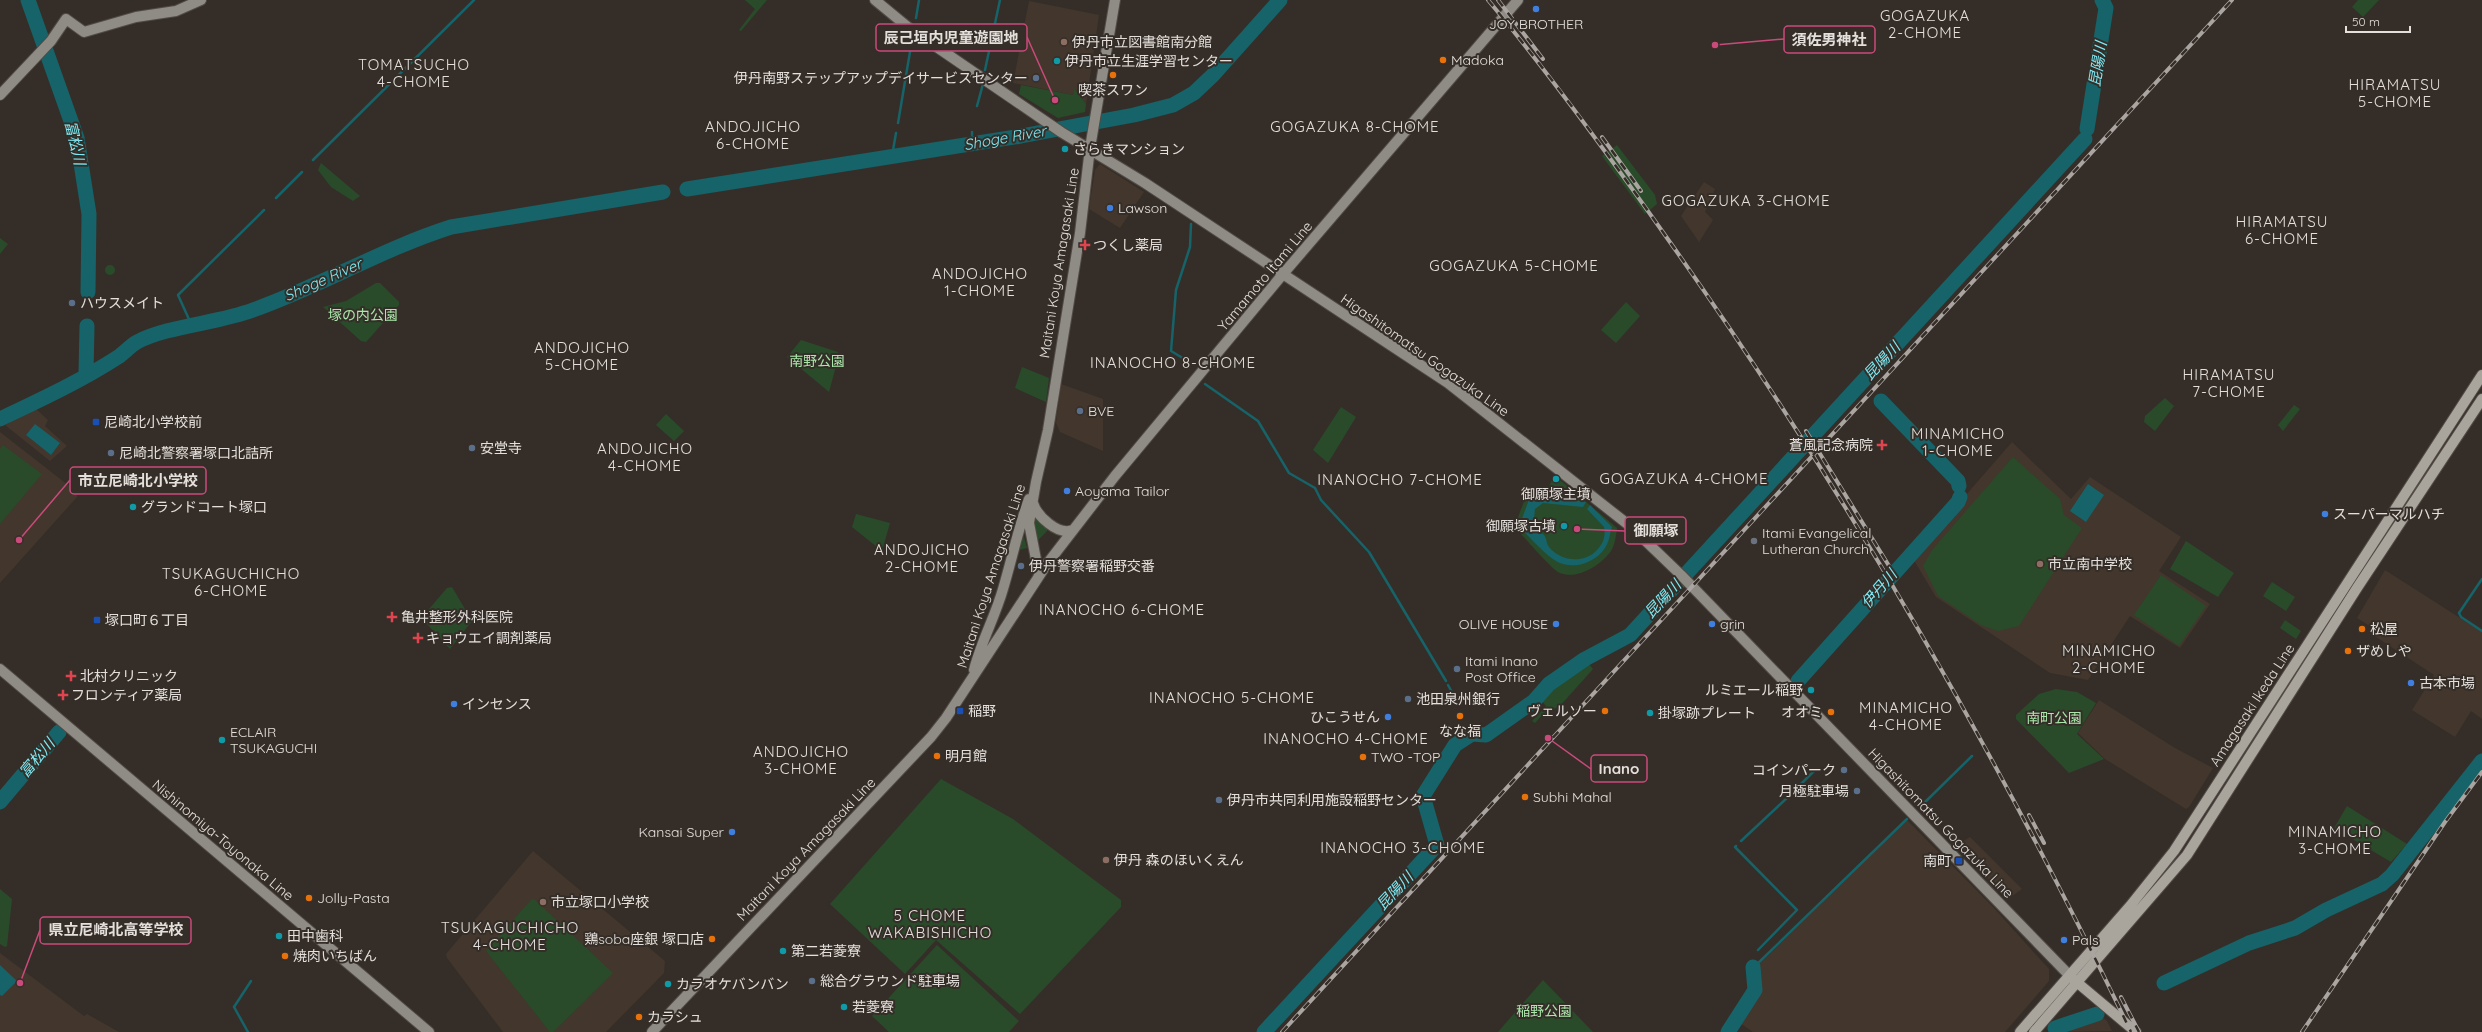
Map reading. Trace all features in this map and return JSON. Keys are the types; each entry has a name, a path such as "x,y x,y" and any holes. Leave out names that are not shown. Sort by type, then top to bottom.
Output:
{"main road":[{"path":"0,95 51,41 66,19 84,32 136,17 176,11 201,0"},
{"name":"Higashitomatsu Gogazuka Line","path":"875,0 909,28 1050,124 1090,148 1283,274 1482,408 1639,534 1683,577 2069,975"},
{"name":"Maitani Koya Amagasaki Line","path":"652,1032 916,754 946,718 1039,575 1032,547 1029,523 1036,482 1048,430 1080,233 1090,148 1096,121 1115,0"},
{"name":"Yamamoto Itami Line","path":"1039,575 1165,414 1518,0"},
{"name":"Amagasaki Ikeda Line","path":"2020,1032 2134,901 2174,850 2482,375"},
{"name":"Amagasaki Ikeda Line","path":"2034,1032 2186,855 2357,588 2482,399"},
{"name":"Maitani Koya Amagasaki Line","path":"972,678 980,648 1003,589 1016,537 1036,482"},
{"path":"1033,503 1040,516 1064,532 1073,530"},
{"name":"Nishinomiya-Toyonaka Line","path":"0,668 429,1032"},
{"path":"2069,975 2136,1032"}],"shaded area":[{"path":"1029,1 1099,15 1086,104 1075,89 1073,95 1013,83"},
{"path":"1100,164 1144,192 1120,228 1089,209 1095,170"},
{"path":"1704,182 1715,189 1705,212 1713,220 1699,242 1681,216"},
{"name":"BVE","path":"1061,384 1103,399 1103,451 1060,432 1056,423"},
{"path":"34,407 48,420 45,426 67,446 50,461 5,425"},
{"path":"0,432 77,492 77,497 0,583"},
{"name":"市立南中学校","path":"2012,442 2071,499 2090,477 2181,537 2159,571 2210,604 2180,648 2130,616 2088,680 2050,673 1936,597 1912,557"},
{"path":"2385,570 2482,632 2482,719 2471,711 2455,737 2412,710 2434,675 2370,633 2373,628 2357,618"},
{"path":"2099,700 2175,748 2213,768 2189,807 2186,809 2105,759 2078,733"},
{"path":"1907,820 1993,907 2049,969 2049,981 2005,1032 1753,1032 1740,1023 1759,991 1756,967"},
{"path":"1970,837 2022,889 2008,899 1956,846"},
{"name":"市立塚口小学校","path":"533,851 665,961 664,973 606,1032 503,1032 447,958 446,954"},
{"path":"0,953 84,1016 87,1014 119,1032 0,1032"},
{"path":"2099,1014 2107,1021 2112,1031 2053,1032"}],"green space":[{"path":"745,0 767,0 741,31 739,30 755,9"},
{"path":"2358,0 2379,0 2363,17 2352,7"},
{"path":"1021,85 1073,95 1074,88 1086,104 1085,112 1058,118 1019,94"},
{"path":"1617,145 1655,195 1657,204 1645,214 1602,156"},
{"path":"321,163 360,196 353,201 331,187 318,170"},
{"path":"0,238 8,244 0,254"},
{"path":"108,265 112,265 114,266 114,274 108,275 105,272 105,268"},
{"name":"塚の内公園","path":"376,283 380,283 399,302 399,305 366,342 361,341 323,307 346,301"},
{"path":"1626,302 1640,316 1616,343 1601,330"},
{"name":"南野公園","path":"801,340 838,352 839,355 829,392 787,357"},
{"path":"1022,367 1049,378 1046,402 1015,388"},
{"path":"2165,398 2174,406 2155,431 2144,422 2145,416"},
{"path":"2294,405 2300,409 2283,431 2278,425"},
{"path":"1341,407 1356,417 1328,463 1313,450"},
{"path":"666,414 684,431 674,441 656,425"},
{"path":"3,445 42,474 0,524 0,449"},
{"path":"2013,457 2060,499 2064,515 2082,528 2019,626 1998,631 1981,625 1938,596 1923,566 1932,550"},
{"path":"1554,475 1617,528 1612,549 1607,556 1595,566 1581,573 1567,575 1556,571 1519,532 1515,525 1528,491 1546,494"},
{"path":"856,514 890,523 882,551 852,527"},
{"path":"1033,518 1038,518 1047,524 1047,531 1036,542"},
{"path":"1024,537 1027,548 1019,550 1022,538"},
{"path":"2186,541 2234,573 2218,597 2170,569"},
{"path":"2161,575 2206,606 2179,646 2134,615"},
{"path":"2272,582 2295,597 2286,611 2263,596"},
{"path":"452,587 472,621 450,649 424,621 423,616 447,588"},
{"path":"2285,620 2301,631 2296,639 2280,628"},
{"path":"1589,664 1593,669 1559,707 1546,711 1535,723 1532,721 1546,706 1539,698 1550,686 1558,680 1560,684"},
{"name":"南町公園","path":"2056,689 2077,692 2096,703 2077,734 2104,759 2069,773 2016,719 2016,715 2039,694"},
{"path":"941,779 1013,819 1121,900 1121,907 1020,1014 936,940 905,974 830,904"},
{"path":"2347,806 2407,844 2391,862 2334,828"},
{"path":"0,889 12,899 7,946 5,947 0,944"},
{"path":"534,899 613,973 553,1032 550,1032 486,951 531,900"},
{"path":"937,945 1019,1021 1009,1032 889,1032 872,1016"},
{"name":"稲野公園","path":"1543,980 1593,1032 1498,1032"}],"water":[{"path":"35,424 60,443 51,455 26,435"},
{"path":"2088,484 2104,495 2086,522 2070,511"},
{"path":"1531,494 1586,502 1583,507 1543,503 1535,509 1533,527 1544,535 1549,547 1554,552 1565,558 1578,559 1585,558 1596,551 1602,543 1605,531 1604,527 1587,509 1590,505 1612,527 1609,540 1604,549 1593,559 1579,565 1563,564 1551,558 1519,527"},
{"path":"0,965 17,981 2,996 0,995"}],"waterway":[{"name":"富松川","path":"28,0 77,138 89,214 88,292"},
{"path":"313,160 474,0"},
{"path":"916,18 919,0"},
{"path":"985,70 1000,0"},
{"name":"Shoge River","path":"687,189 1021,136 1134,115 1173,105 1194,93 1213,75 1280,0"},
{"name":"昆陽川","path":"2087,129 2106,8 2102,0"},
{"path":"898,123 912,40"},
{"path":"977,106 983,84"},
{"path":"892,156 896,133"},
{"name":"Shoge River","path":"970,143 971,139"},
{"name":"昆陽川","path":"1264,1032 1437,845 1423,796 1455,745 1472,734 1486,735 1534,701 1549,684 1585,659 1630,635 2085,139"},
{"path":"276,198 302,172"},
{"name":"Shoge River","path":"0,419 90,374 118,357 137,342 163,332 253,310 303,290 401,246 451,227 663,192"},
{"path":"192,326 178,295 264,210"},
{"path":"1189,365 1191,363 1171,351 1176,290 1190,247 1191,224"},
{"name":"富松川","path":"86,374 87,326"},
{"path":"1205,384 1258,421 1289,473 1315,488 1321,500 1369,552 1446,681"},
{"name":"伊丹川","path":"1881,401 1958,481 1959,486"},
{"name":"伊丹川","path":"1798,681 1958,502 1960,497"},
{"path":"2482,579 2459,613 2461,617 2482,631"},
{"path":"1448,685 1458,703"},
{"name":"富松川","path":"0,802 59,732"},
{"path":"1920,807 1972,756"},
{"path":"2164,983 2249,943 2295,928 2326,910 2382,884 2392,875 2482,761"},
{"path":"1794,791 1815,770"},
{"path":"1741,841 1788,797"},
{"path":"1753,968 1907,819"},
{"path":"1736,846 1735,847 1797,910 1758,950"},
{"name":"伊丹川","path":"1728,1032 1755,990 1753,967"},
{"path":"248,1032 234,1007 251,981"},
{"path":"2055,1028 2097,1014"}],"railway":[{"path":"1488,0 1536,59 1628,182 1737,339 1860,531 1974,728 2081,929 2131,1032"},
{"path":"1498,0 1543,59"},
{"path":"1282,1032 2232,0"},
{"path":"1602,137 1641,191"},
{"path":"1806,431 1894,574"},
{"path":"2302,1032 2445,822 2482,772"},
{"path":"2029,815 2044,843"},
{"path":"2121,997 2139,1032"}],"place":[{"name":"JOY BROTHER","path":"1536,9"},
{"name":"伊丹市立図書館南分館","path":"1064,42"},
{"name":"須佐男神社","path":"1715,45"},
{"name":"Madoka","path":"1443,60"},
{"name":"伊丹市立生涯学習センター","path":"1057,61"},
{"name":"喫茶スワン","path":"1113,75"},
{"name":"伊丹南野ステップアップデイサービスセンター","path":"1036,78"},
{"name":"辰己垣内児童遊園地","path":"1055,100"},
{"name":"さらきマンション","path":"1065,149"},
{"name":"Lawson","path":"1110,208"},
{"name":"つくし薬局","path":"1085,245"},
{"name":"ハウスメイト","path":"72,303"},
{"name":"BVE","path":"1080,411"},
{"name":"尼崎北小学校前","path":"96,422"},
{"name":"蒼風記念病院","path":"1882,445"},
{"name":"安堂寺","path":"472,448"},
{"name":"尼崎北警察署塚口北詰所","path":"111,453"},
{"name":"御願塚主墳","path":"1556,479"},
{"name":"Aoyama Tailor","path":"1067,491"},
{"name":"グランドコート塚口","path":"133,507"},
{"name":"スーパーマルハチ","path":"2325,514"},
{"name":"御願塚古墳","path":"1564,526"},
{"name":"御願塚","path":"1577,529"},
{"name":"市立尼崎北小学校","path":"19,540"},
{"name":"Itami Evangelical Lutheran Church","path":"1754,541"},
{"name":"市立南中学校","path":"2040,564"},
{"name":"伊丹警察署稲野交番","path":"1021,566"},
{"name":"亀井整形外科医院","path":"392,617"},
{"name":"塚口町６丁目","path":"97,620"},
{"name":"OLIVE HOUSE","path":"1556,624"},
{"name":"grin","path":"1712,624"},
{"name":"松屋","path":"2362,629"},
{"name":"キョウエイ調剤薬局","path":"418,638"},
{"name":"ザめしや","path":"2348,651"},
{"name":"Itami Inano Post Office","path":"1457,669"},
{"name":"北村クリニック","path":"71,676"},
{"name":"古本市場","path":"2411,683"},
{"name":"ルミエール稲野","path":"1811,690"},
{"name":"フロンティア薬局","path":"63,695"},
{"name":"池田泉州銀行","path":"1408,699"},
{"name":"インセンス","path":"454,704"},
{"name":"稲野","path":"960,711"},
{"name":"ヴェルソー","path":"1605,711"},
{"name":"オオミ","path":"1831,712"},
{"name":"掛塚跡プレート","path":"1650,713"},
{"name":"なな福","path":"1460,716"},
{"name":"ひこうせん","path":"1388,717"},
{"name":"Inano","path":"1548,738"},
{"name":"ECLAIR TSUKAGUCHI","path":"222,740"},
{"name":"明月館","path":"937,756"},
{"name":"TWO -TOP","path":"1363,757"},
{"name":"コインパーク","path":"1844,770"},
{"name":"月極駐車場","path":"1857,791"},
{"name":"Subhi Mahal","path":"1525,797"},
{"name":"伊丹市共同利用施設稲野センター","path":"1219,800"},
{"name":"Kansai Super","path":"732,832"},
{"name":"伊丹 森のほいくえん","path":"1106,860"},
{"name":"南町","path":"1959,861"},
{"name":"Jolly-Pasta","path":"309,898"},
{"name":"市立塚口小学校","path":"543,902"},
{"name":"田中歯科","path":"279,936"},
{"name":"鶏soba座銀 塚口店","path":"712,939"},
{"name":"Pals","path":"2064,940"},
{"name":"第二若菱寮","path":"783,951"},
{"name":"焼肉いちばん","path":"285,956"},
{"name":"総合グラウンド駐車場","path":"812,981"},
{"name":"県立尼崎北高等学校","path":"20,983"},
{"name":"カラオケバンバン","path":"668,984"},
{"name":"若菱寮","path":"844,1007"},
{"name":"カラシュ","path":"639,1017"}],"district":[{"name":"GOGAZUKA 2-CHOME","path":"1925,24"},
{"name":"TOMATSUCHO 4-CHOME","path":"414,74"},
{"name":"HIRAMATSU 5-CHOME","path":"2395,94"},
{"name":"GOGAZUKA 8-CHOME","path":"1355,127"},
{"name":"ANDOJICHO 6-CHOME","path":"753,136"},
{"name":"GOGAZUKA 3-CHOME","path":"1746,201"},
{"name":"HIRAMATSU 6-CHOME","path":"2282,230"},
{"name":"GOGAZUKA 5-CHOME","path":"1514,266"},
{"name":"ANDOJICHO 1-CHOME","path":"980,282"},
{"name":"ANDOJICHO 5-CHOME","path":"582,356"},
{"name":"INANOCHO 8-CHOME","path":"1173,363"},
{"name":"HIRAMATSU 7-CHOME","path":"2229,384"},
{"name":"MINAMICHO 1-CHOME","path":"1958,442"},
{"name":"ANDOJICHO 4-CHOME","path":"645,458"},
{"name":"GOGAZUKA 4-CHOME","path":"1684,479"},
{"name":"INANOCHO 7-CHOME","path":"1400,480"},
{"name":"ANDOJICHO 2-CHOME","path":"922,558"},
{"name":"TSUKAGUCHICHO 6-CHOME","path":"231,582"},
{"name":"INANOCHO 6-CHOME","path":"1122,610"},
{"name":"MINAMICHO 2-CHOME","path":"2109,660"},
{"name":"INANOCHO 5-CHOME","path":"1232,698"},
{"name":"MINAMICHO 4-CHOME","path":"1906,716"},
{"name":"INANOCHO 4-CHOME","path":"1346,739"},
{"name":"ANDOJICHO 3-CHOME","path":"801,760"},
{"name":"MINAMICHO 3-CHOME","path":"2335,840"},
{"name":"INANOCHO 3-CHOME","path":"1403,848"},
{"name":"5 CHOME WAKABISHICHO","path":"930,924"},
{"name":"TSUKAGUCHICHO 4-CHOME","path":"510,936"}]}
